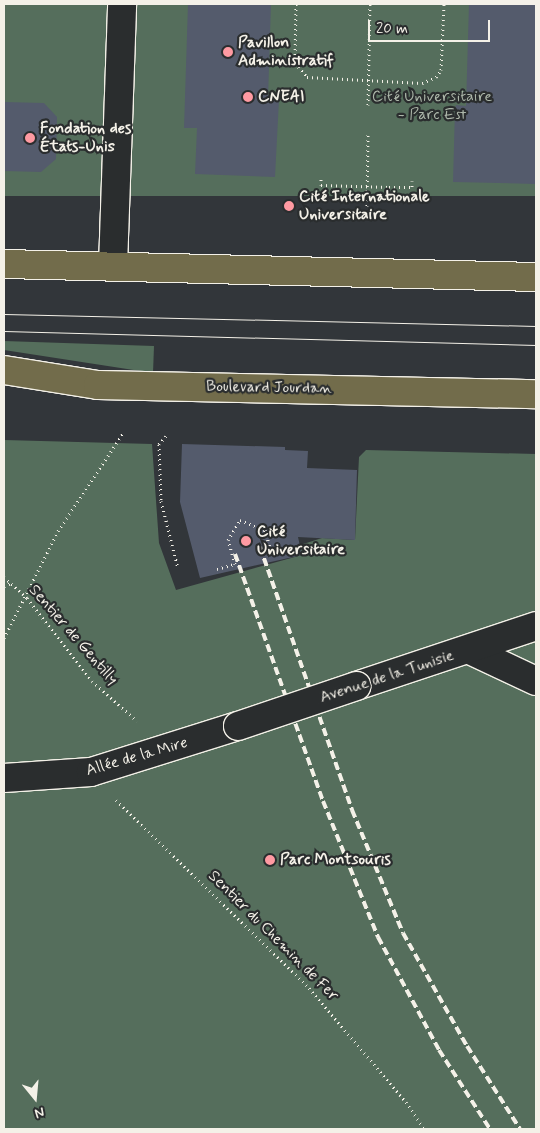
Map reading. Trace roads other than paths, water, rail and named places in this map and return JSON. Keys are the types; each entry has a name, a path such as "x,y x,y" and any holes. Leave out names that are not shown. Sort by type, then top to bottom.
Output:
{"main road":[{"path":"4,264 536,277"},
{"name":"Boulevard Jourdan","path":"4,370 98,385 536,394"}],"street":[{"path":"113,266 122,4"},
{"name":"Avenue de la Tunisie","path":"238,726 470,650 536,626"},
{"path":"470,650 536,681"},
{"name":"Allée de la Mire","path":"4,778 91,772 170,749 238,726"}],"tram line":[{"path":"4,314 536,326"},
{"path":"4,331 536,345"}],"railway":[{"path":"260,547 352,810 403,933 467,1046 520,1129"},
{"path":"235,554 323,801 378,937 439,1050 490,1129"}],"place":[{"name":"Pavillon Administratif","path":"228,52"},
{"name":"CNEAI","path":"248,97"},
{"name":"Fondation des États-Unis","path":"30,138"},
{"name":"Cité Internationale Universitaire","path":"289,206"},
{"name":"Cité Universitaire","path":"246,541"},
{"name":"Parc Montsouris","path":"270,860"}],"park label":[{"name":"Cité Universitaire - Parc Est","path":"432,106"}]}
